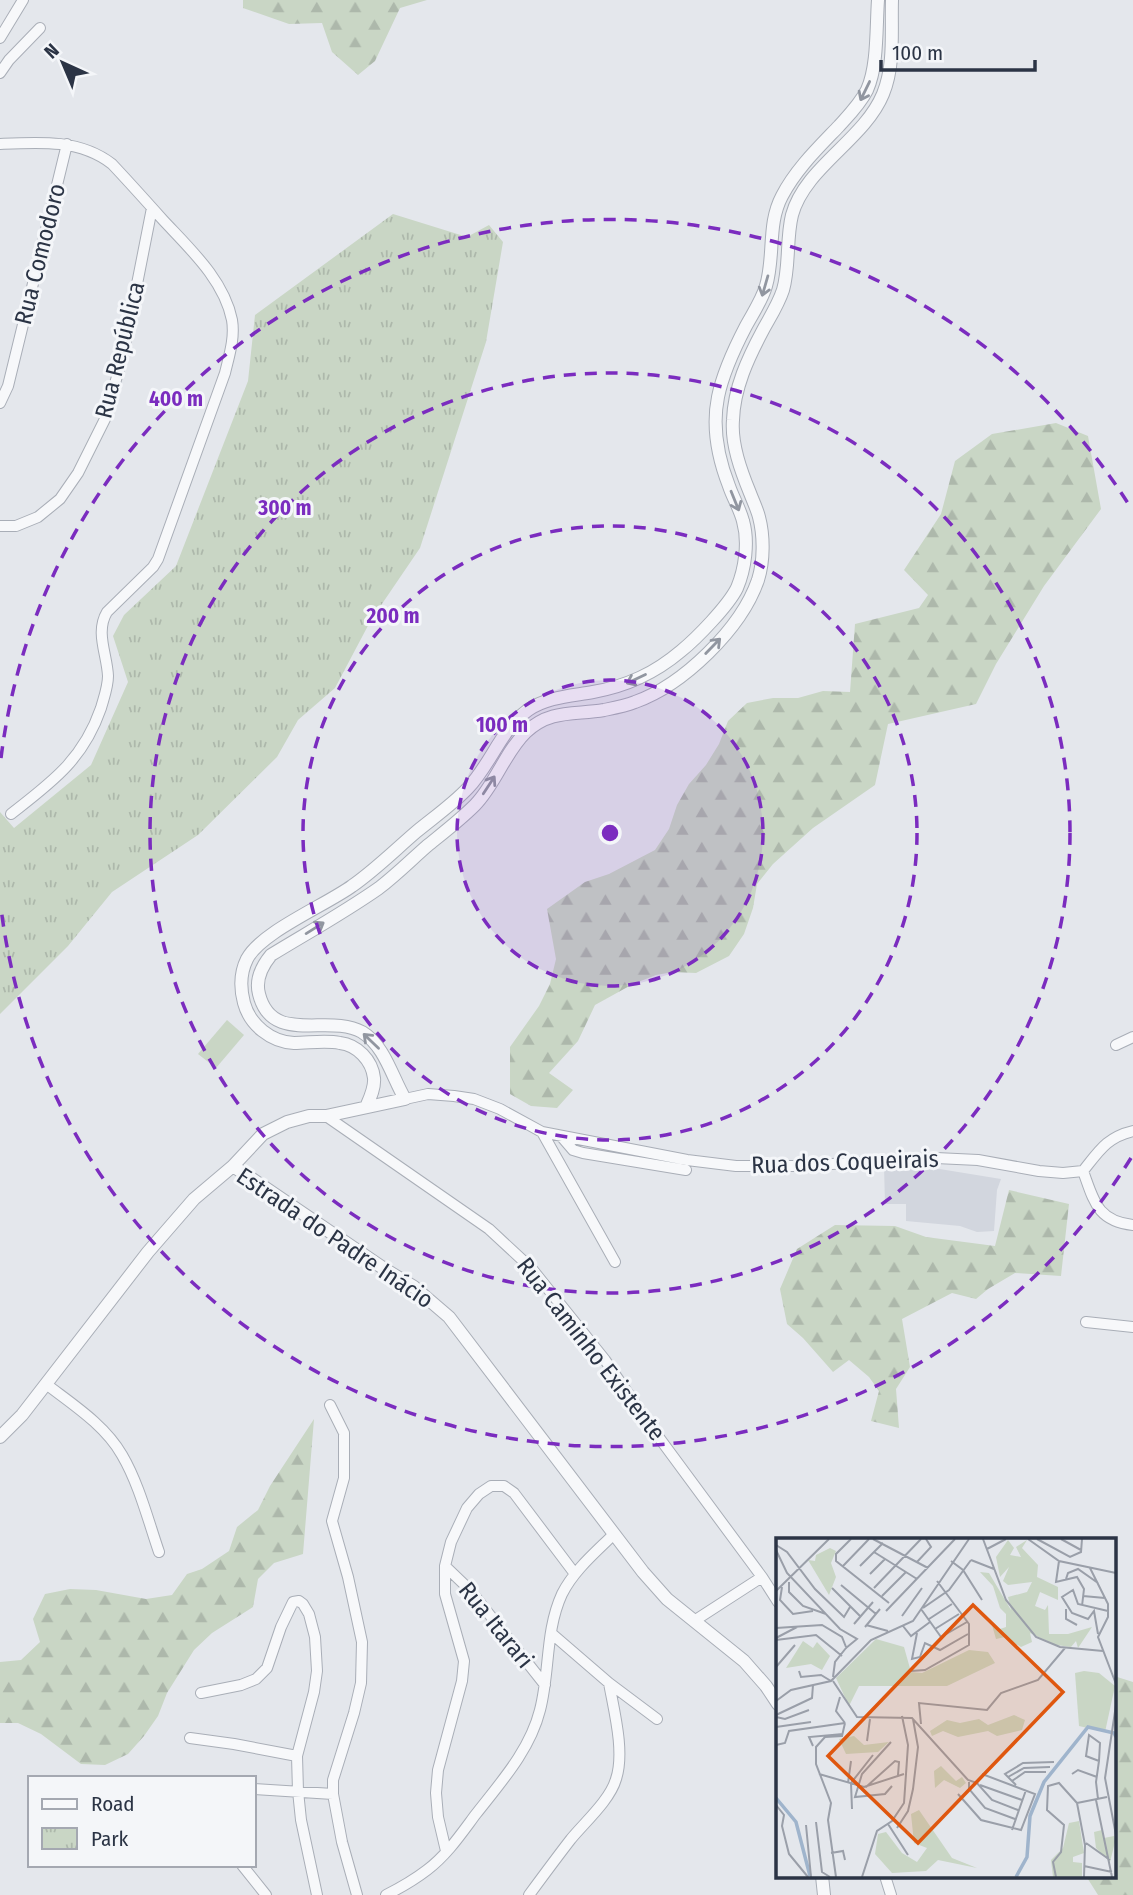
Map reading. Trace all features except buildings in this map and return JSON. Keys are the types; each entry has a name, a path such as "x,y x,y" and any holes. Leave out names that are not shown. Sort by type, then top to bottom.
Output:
{"street":[{"path":"0,38 23,0"},
{"path":"366,1107 373,1088 374,1075 362,1054 353,1047 331,1042 289,1043 272,1037 257,1026 246,1011 241,993 242,974 248,957 260,942 352,886 469,787 512,724 528,710 546,701 632,683 656,670 704,628 736,590 746,547 744,522 727,482 718,450 715,423 719,396 730,358 767,285 773,220 779,202 796,173 858,104 867,89 873,72 878,0"},
{"path":"233,1166 263,1134 287,1122 405,1099 383,1054 362,1032 348,1026 292,1026 279,1022 269,1014 261,1003 258,978 271,955 380,886 478,803 525,733 552,716 636,702 662,688 691,669 741,613 762,565 762,546 760,517 743,477 735,447 732,422 735,399 746,364 774,312 783,289 790,223 796,203 809,183 871,115 883,96 889,76 892,0"},
{"path":"0,73 40,28"},
{"path":"0,144 67,144 100,155 112,164 193,252 220,287 227,301 232,324 232,343 225,373 158,559 102,620 108,676 96,723 75,759 55,779 11,814"},
{"name":"Rua Comodoro","path":"0,402 8,386 67,144"},
{"name":"Rua República","path":"0,526 16,526 38,517 60,499 78,473 105,419 123,355 152,208"},
{"path":"715,423 732,422"},
{"path":"736,590 750,597"},
{"path":"447,806 459,819"},
{"path":"257,1026 269,1014"},
{"path":"1116,1045 1133,1037"},
{"path":"373,1088 396,1083"},
{"name":"Rua dos Coqueirais","path":"405,1099 428,1094 474,1099 500,1109 542,1132 687,1160 736,1166 797,1166 936,1158 978,1160 1039,1171 1083,1171"},
{"name":"Rua Caminho Existente","path":"326,1116 489,1229 532,1269 605,1360 776,1599"},
{"path":"1133,1131 1119,1134 1103,1145 1083,1171 1097,1208 1111,1220 1133,1225"},
{"path":"542,1132 615,1262"},
{"path":"561,1136 573,1150 583,1153 686,1170"},
{"name":"Estrada do Padre Inácio","path":"0,1437 22,1415 148,1252 194,1199 233,1166 414,1287 449,1317 643,1572 667,1599 744,1661 766,1685 776,1701"},
{"path":"1086,1322 1133,1327"},
{"path":"46,1384 106,1433 121,1453 159,1552"},
{"path":"330,1405 344,1433 344,1478 332,1521 362,1642 361,1682 333,1780 333,1794 345,1853 357,1895"},
{"path":"446,1852 438,1817 436,1782 449,1723 462,1681 464,1661 451,1620 445,1566 451,1542 467,1508 479,1494 491,1486 504,1486 514,1493 575,1574"},
{"path":"386,1895 406,1885 446,1852 516,1762 532,1734 540,1710 551,1633 562,1595 575,1574 614,1534"},
{"name":"Rua Itarari","path":"445,1566 470,1590 545,1685"},
{"path":"694,1621 762,1577"},
{"path":"201,1693 241,1685 262,1674 267,1668 293,1602 299,1601 303,1604 309,1614 315,1637 317,1671 298,1756 298,1791 317,1895"},
{"path":"551,1633 609,1683 657,1719"},
{"path":"529,1895 616,1781 619,1767 618,1741 609,1683"},
{"path":"190,1738 298,1756"},
{"path":"256,1789 333,1794"},
{"path":"244,1867 266,1895"},
{"path":"886,1878 891,1895"}],"shaded area":[{"path":"909,1164 1001,1179 997,1190 994,1231 977,1232 960,1226 906,1221 906,1204 885,1204 884,1166"}],"green space":[{"path":"243,0 427,0 400,8 375,61 358,75 332,52 322,23 289,24 243,8"},
{"path":"393,214 467,237 489,225 503,242 486,342 420,548 371,620 335,688 298,720 277,757 198,835 112,892 68,946 0,1014 0,812 14,828 91,765 128,682 113,636 124,615 176,566 248,381 255,315"},
{"path":"1056,423 1088,436 1101,509 1044,586 996,664 976,704 888,724 875,785 813,828 773,864 757,884 753,908 744,934 729,956 696,973 673,972 656,975 595,1005 578,1041 549,1073 573,1090 557,1108 531,1106 510,1094 510,1047 539,1006 550,984 556,959 547,909 585,882 609,874 655,850 669,829 677,805 689,784 706,765 719,744 728,721 747,703 773,698 798,698 823,691 850,692 855,624 919,608 928,595 904,570 941,514 955,461 992,434"},
{"path":"227,1020 244,1035 216,1068 198,1054"},
{"path":"1009,1190 1069,1204 1061,1276 1015,1273 976,1299 952,1293 902,1319 910,1367 896,1389 899,1428 871,1421 879,1391 869,1377 849,1360 833,1372 787,1324 780,1289 797,1249 835,1225 895,1226 926,1237 995,1246"},
{"path":"314,1419 303,1554 274,1563 258,1579 253,1607 212,1633 194,1650 167,1693 158,1716 128,1754 105,1765 81,1764 41,1734 18,1723 0,1723 0,1662 21,1660 40,1642 33,1619 45,1594 70,1589 96,1590 146,1599 172,1595 187,1574 202,1569 229,1551 237,1527 258,1510 270,1486"},
{"path":"1116,1677 1133,1682 1133,1895 1098,1895 1087,1878 1116,1878"}]}
